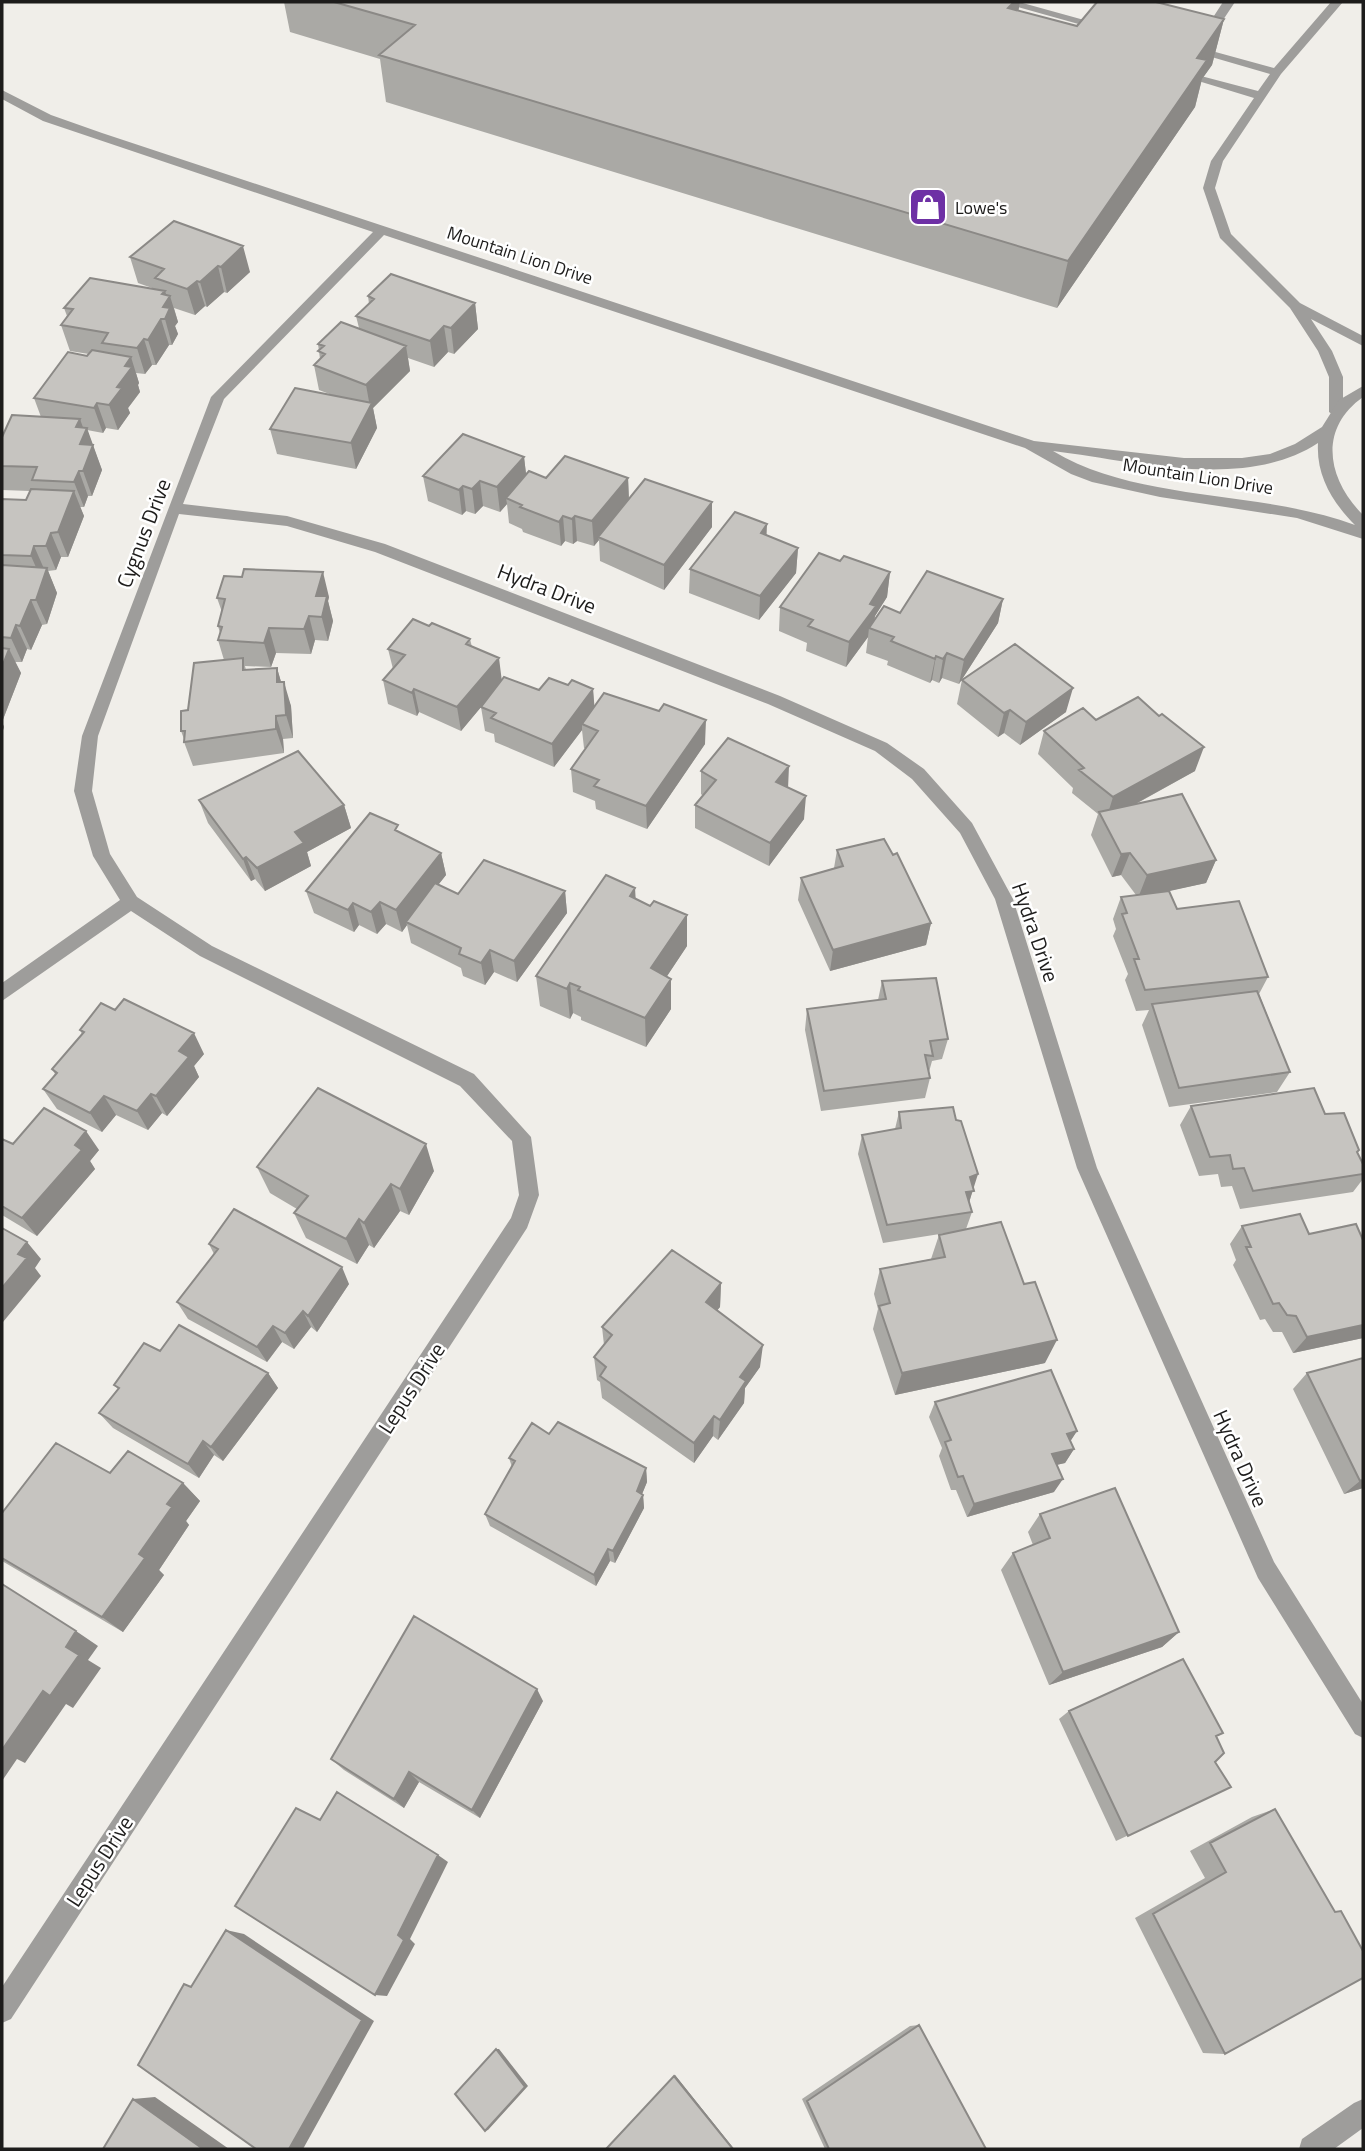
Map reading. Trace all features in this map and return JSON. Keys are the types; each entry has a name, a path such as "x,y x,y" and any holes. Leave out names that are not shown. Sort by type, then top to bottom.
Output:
{"street":[{"path":"1006,2 1116,30"},
{"path":"1197,51 1229,2"},
{"path":"1338,2 1277,72 1217,161 1209,188 1225,235 1296,305 1363,342"},
{"path":"1027,7 1043,23"},
{"path":"1174,45 1277,72"},
{"path":"1201,80 1261,96"},
{"name":"Mountain Lion Drive","path":"2,94 47,118 98,136 1030,444 1089,476 1145,489 1283,509 1336,522 1363,534"},
{"name":"Cygnus Drive","path":"131,902 102,856 83,791 90,736 174,508 218,397 381,231"},
{"path":"1363,390 1336,412 1327,430 1324,457 1333,488 1354,517 1363,524"},
{"name":"Mountain Lion Drive","path":"1030,444 1156,460 1224,463 1272,459 1303,447 1327,430"},
{"name":"Hydra Drive","path":"174,508 287,521 380,548 774,700 881,747 918,774 966,828 1004,899 1087,1168 1266,1570 1363,1726"},
{"path":"2,993 131,902"},
{"name":"Lepus Drive","path":"2,2010 520,1222 529,1195 521,1138 467,1080 206,951 131,902"},
{"path":"1312,2149 1363,2112"}],"lane":[{"path":"1296,305 1325,351 1336,377 1336,412"}],"building":[{"name":"Lowe's","path":"334,2 1014,2 1008,8 1077,26 1097,2 1156,2 1224,19 1197,58 1207,60 1068,261 379,55 415,25"},
{"path":"174,221 243,246 221,267 218,266 200,282 197,281 187,289 155,278 164,269 130,257"},
{"path":"391,274 475,303 451,328 444,326 430,341 356,316 374,299 368,296"},
{"path":"90,278 165,291 162,294 170,296 163,307 170,308 165,319 161,319 148,340 144,339 137,348 102,343 108,333 61,325 73,309 64,308"},
{"path":"341,322 406,346 366,385 314,365 325,354 318,351 324,346 318,344"},
{"path":"92,350 131,357 125,366 132,367 117,387 122,388 109,405 97,403 94,408 34,398 68,352 87,356"},
{"path":"295,388 372,403 351,443 270,429"},
{"path":"12,415 80,419 76,427 87,428 80,444 93,445 83,471 79,471 74,482 32,480 37,467 2,466 2,437"},
{"path":"463,434 524,457 497,487 480,481 472,489 463,486 459,490 423,476"},
{"path":"565,456 628,478 592,521 563,516 559,522 520,507 522,505 506,498 529,471 546,478"},
{"path":"645,479 712,502 664,565 598,537"},
{"path":"31,489 74,491 58,532 51,533 46,546 34,546 31,556 2,555 2,499 26,500"},
{"path":"735,512 767,524 761,533 798,548 760,596 690,569"},
{"path":"819,553 840,561 844,556 890,572 870,604 876,606 849,642 808,626 813,620 780,607"},
{"path":"2,565 47,568 36,600 31,600 20,626 16,625 11,638 2,637"},
{"path":"244,569 323,572 316,596 327,596 322,617 309,616 304,629 269,628 264,643 218,640 222,627 218,626 225,599 217,598 224,576 242,577"},
{"path":"927,571 1003,599 964,660 947,653 943,659 936,656 935,659 891,641 894,637 869,628 884,606 900,613"},
{"path":"413,619 429,626 432,623 470,639 466,644 499,658 457,707 414,689 412,693 383,680 405,655 388,649"},
{"path":"1015,644 1073,688 1026,722 1010,710 1004,713 962,680"},
{"path":"2,648 9,649 2,667"},
{"path":"243,658 243,670 277,668 277,682 284,682 286,715 276,716 276,729 184,742 181,711 188,710 194,663"},
{"path":"504,677 539,690 549,678 568,685 572,680 593,689 552,744 491,718 496,713 481,707"},
{"path":"604,693 659,711 664,704 706,720 646,806 594,786 599,780 571,769 598,731 582,724"},
{"path":"1138,697 1159,716 1162,714 1204,747 1113,797 1079,770 1084,768 1044,731 1083,708 1096,720"},
{"path":"728,738 789,766 776,782 806,796 770,843 695,805 716,780 701,771"},
{"path":"298,751 344,805 295,832 304,843 257,868 246,857 243,859 199,800"},
{"path":"1182,794 1216,860 1147,875 1130,853 1121,854 1099,812"},
{"path":"370,813 398,825 395,830 441,853 396,910 380,902 371,912 353,903 348,910 306,891"},
{"path":"884,839 893,855 897,853 931,923 833,950 801,878 843,866 837,850"},
{"path":"484,860 565,891 514,961 490,950 481,963 459,954 461,948 406,922 435,883 458,894"},
{"path":"606,875 635,888 630,896 650,906 654,901 687,915 651,968 671,979 645,1018 578,990 580,987 570,983 567,989 536,976"},
{"path":"1169,891 1177,909 1239,901 1268,977 1145,990 1134,959 1139,959 1122,914 1127,913 1121,897"},
{"path":"936,978 948,1039 930,1041 933,1056 925,1055 930,1078 824,1091 807,1009 886,999 882,981"},
{"path":"1257,991 1290,1072 1179,1088 1152,1004"},
{"path":"124,999 194,1033 179,1051 189,1057 156,1096 151,1094 137,1111 104,1096 90,1113 43,1089 57,1073 52,1069 84,1032 80,1030 101,1003 115,1010"},
{"path":"318,1088 426,1144 400,1189 391,1184 364,1223 359,1219 346,1239 294,1213 308,1196 257,1167"},
{"path":"1314,1088 1325,1114 1344,1113 1359,1150 1357,1152 1363,1164 1363,1174 1253,1191 1244,1168 1233,1169 1230,1155 1210,1157 1191,1106"},
{"path":"953,1107 956,1120 961,1121 978,1174 970,1177 974,1191 966,1192 972,1212 887,1225 862,1135 901,1128 899,1112"},
{"path":"44,1108 86,1131 75,1145 82,1150 22,1218 2,1206 2,1139 13,1144"},
{"path":"234,1209 342,1267 308,1316 303,1311 285,1333 273,1326 257,1347 177,1302 218,1249 209,1244"},
{"path":"1300,1214 1309,1234 1356,1224 1363,1240 1363,1325 1307,1337 1296,1316 1287,1315 1279,1303 1273,1304 1246,1247 1251,1247 1242,1226"},
{"path":"1001,1222 1024,1284 1035,1282 1057,1340 902,1373 879,1306 890,1303 880,1269 945,1257 939,1235"},
{"path":"2,1228 27,1242 18,1254 27,1258 2,1288"},
{"path":"672,1250 721,1283 706,1302 763,1345 740,1377 746,1381 720,1420 714,1416 694,1443 600,1376 606,1367 594,1357 612,1335 602,1327"},
{"path":"179,1325 268,1373 211,1447 203,1441 188,1464 99,1413 119,1388 114,1385 144,1343 160,1351"},
{"path":"1363,1358 1363,1480 1360,1481 1307,1373"},
{"path":"1051,1370 1077,1431 1067,1434 1074,1449 1052,1454 1063,1479 974,1504 963,1476 958,1477 945,1442 951,1440 935,1402"},
{"path":"558,1422 646,1468 637,1491 643,1495 613,1551 608,1549 594,1575 485,1514 515,1461 509,1458 532,1423 549,1434"},
{"path":"56,1443 110,1473 128,1451 183,1483 167,1504 172,1507 139,1554 145,1558 102,1617 2,1558 2,1513"},
{"path":"1115,1488 1179,1632 1063,1672 1013,1553 1050,1538 1040,1514"},
{"path":"2,1584 76,1631 66,1647 79,1655 50,1696 43,1691 2,1750"},
{"path":"414,1616 537,1689 472,1810 409,1772 394,1799 331,1759"},
{"path":"1183,1659 1223,1733 1216,1736 1224,1753 1215,1762 1231,1787 1128,1836 1069,1711"},
{"path":"337,1792 438,1855 398,1935 404,1940 375,1995 235,1906 296,1808 320,1820"},
{"path":"1275,1809 1335,1912 1341,1911 1363,1951 1363,1978 1225,2054 1153,1914 1226,1872 1210,1843"},
{"path":"226,1930 362,2020 289,2149 256,2149 138,2065 184,1984 191,1987"},
{"path":"919,2025 986,2149 829,2149 807,2101"},
{"path":"496,2049 525,2087 485,2131 455,2094"},
{"path":"674,2076 733,2149 606,2149"},
{"path":"133,2099 203,2149 103,2149"}],"place":[{"name":"Lowe's","path":"928,207"}]}
